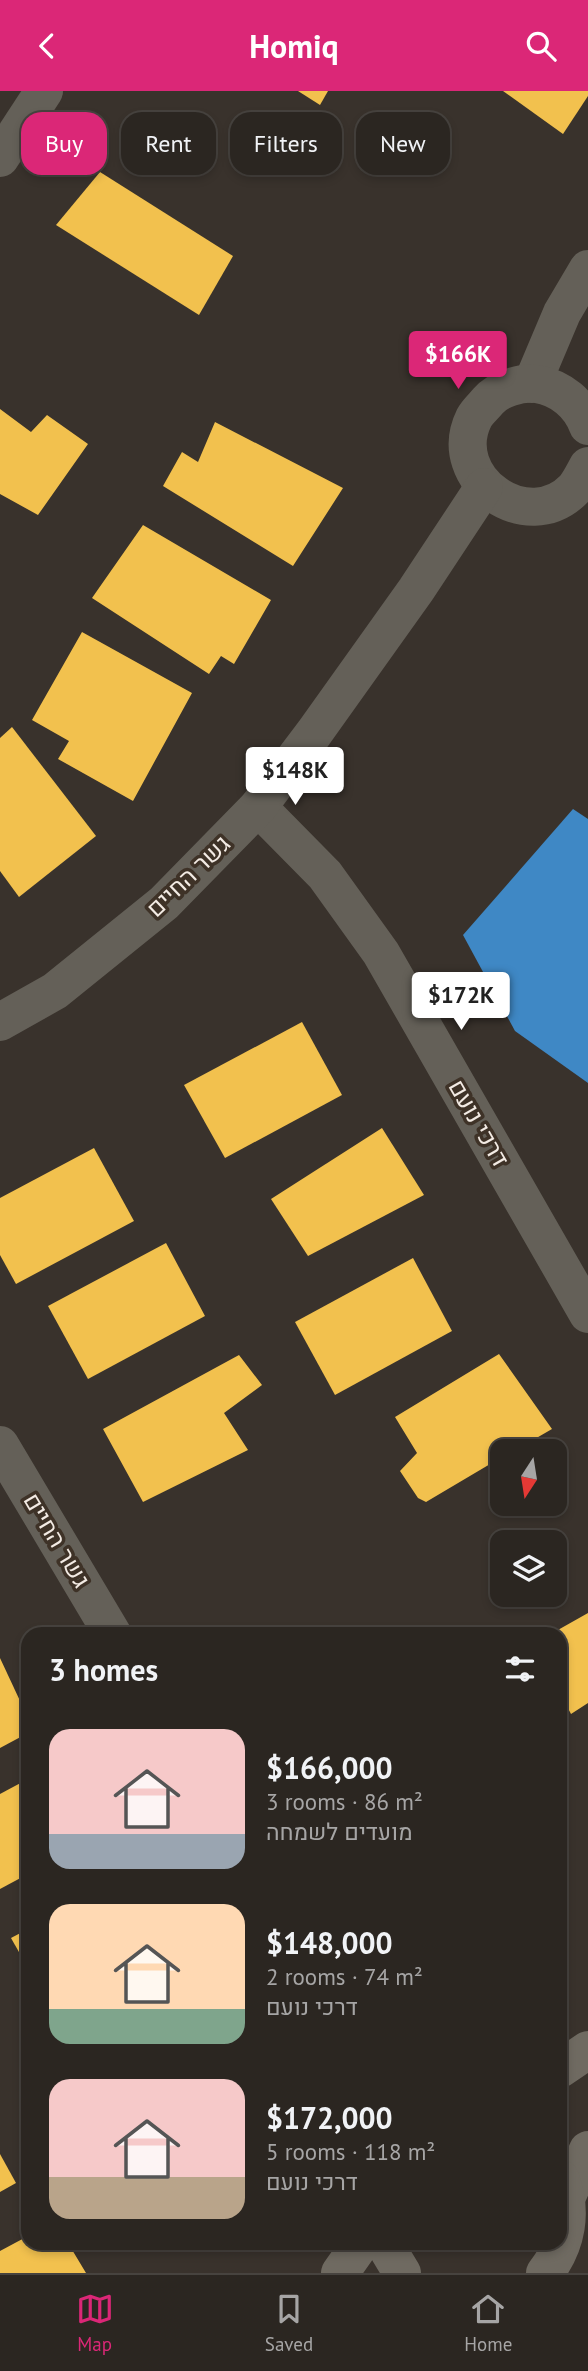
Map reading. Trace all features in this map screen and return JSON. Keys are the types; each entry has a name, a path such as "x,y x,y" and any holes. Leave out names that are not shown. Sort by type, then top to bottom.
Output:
{"street":[{"path":"0,158 44,91"},
{"path":"532,384 562,313 588,269"},
{"path":"588,426 577,405 566,395 545,386 517,385 492,397 474,418 469,437 470,457 478,479 484,487 506,502 534,507 557,501 574,488 588,466"},
{"name":"גשר החיים","path":"0,1022 55,991 164,903 258,807 408,601 484,487"},
{"name":"דרכי נועם","path":"258,807 325,875 381,953 588,1314"},
{"name":"גשר החיים","path":"0,1445 108,1627"},
{"path":"567,2064 588,2050"},
{"path":"567,2181 588,2150"},
{"path":"340,2273 356,2250"},
{"path":"388,2250 401,2273"},
{"path":"545,2273 558,2250"}],"building: Homes":[{"path":"298,91 328,91 320,105"},
{"path":"503,91 588,91 588,96 563,134"},
{"path":"98,175 105,175 233,256 199,315 56,225"},
{"path":"0,409 31,432 47,415 88,444 38,515 0,494"},
{"path":"215,422 343,488 293,566 163,486 182,452 198,462"},
{"path":"143,525 271,600 234,664 221,656 209,674 92,598"},
{"path":"82,632 192,693 133,801 58,759 69,741 32,720"},
{"path":"12,727 96,836 19,897 0,871 0,738"},
{"path":"302,1022 342,1095 225,1158 184,1085"},
{"path":"382,1128 424,1195 308,1256 271,1199"},
{"path":"94,1148 134,1221 16,1284 0,1255 0,1198"},
{"path":"166,1243 205,1316 88,1379 48,1306"},
{"path":"413,1258 452,1331 335,1395 295,1322"},
{"path":"499,1354 552,1429 535,1439 490,1439 490,1464 426,1502 418,1498 400,1471 417,1453 395,1417"},
{"path":"239,1355 262,1385 224,1413 248,1450 143,1502 103,1429"},
{"path":"588,1613 588,1703 571,1714 567,1706 567,1627 563,1627"},
{"path":"0,1658 21,1703 21,1737 0,1748"},
{"path":"21,1783 21,1878 0,1889 0,1794"},
{"path":"21,1933 21,1956 11,1938"},
{"path":"0,2154 16,2183 0,2192"},
{"path":"21,2240 21,2250 72,2250 86,2273 0,2273 0,2251"}],"building: Schools":[{"path":"573,809 588,819 588,1083 515,1031 463,935"}]}
